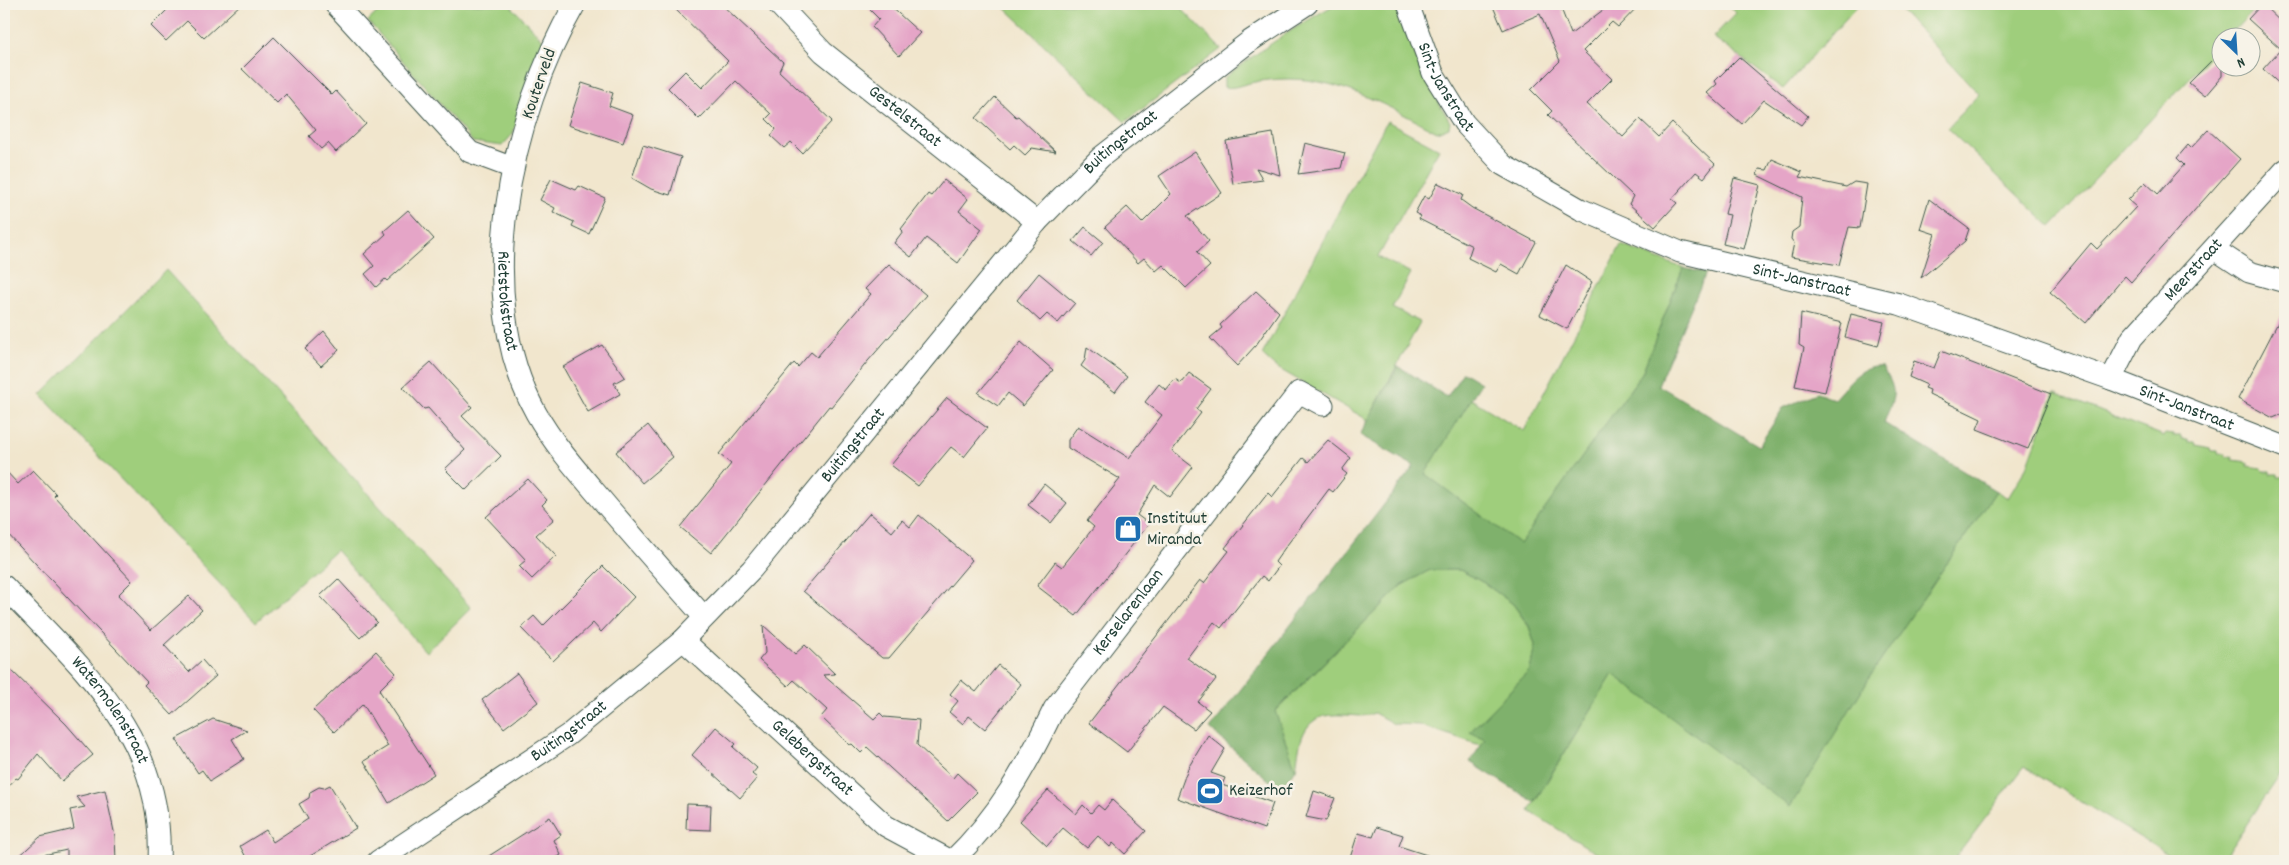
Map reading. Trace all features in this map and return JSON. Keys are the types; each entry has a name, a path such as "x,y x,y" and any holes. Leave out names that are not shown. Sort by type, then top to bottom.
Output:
{"street":[{"path":"335,4 470,152 513,168"},
{"name":"Kouterveld","path":"513,168 534,99 557,36 575,4"},
{"name":"Gestelstraat","path":"778,4 823,52 1037,222"},
{"name":"Buitingstraat","path":"378,861 568,735 683,640 752,569 1037,222 1101,157 1250,41 1307,4"},
{"name":"Sint-Janstraat","path":"1408,4 1433,73 1464,123 1503,164 1580,209 1680,252 1899,304 2111,379 2285,447"},
{"name":"Rietstokstraat","path":"513,168 504,236 502,298 506,329 524,388 536,414 568,460 704,617"},
{"name":"Meerstraat","path":"2111,379 2132,338 2285,170"},
{"path":"2214,249 2250,272 2285,282"},
{"name":"Kerselarenlaan","path":"951,861 974,840 1004,802 1031,757 1054,709 1299,392 1322,405"},
{"name":"Watermolenstraat","path":"4,586 97,686 122,718 150,781 156,812 159,861"},
{"name":"Gelebergstraat","path":"683,640 886,826 925,856 951,861"}],"green space":[{"path":"386,4 509,4 544,41 527,83 513,134 502,146 473,142 368,21"},
{"path":"1001,4 1177,4 1221,49 1125,122"},
{"path":"1336,4 1396,4 1422,73 1450,122 1449,127 1437,132 1384,105 1347,89 1309,80 1274,79 1234,87 1224,87 1224,78 1292,30"},
{"path":"1728,4 1859,4 1783,89 1713,37 1736,13"},
{"path":"1895,4 2259,4 2236,28 2212,28 2212,54 2051,227 1947,128 1979,94"},
{"path":"1387,121 1439,149 1378,257 1411,273 1392,308 1420,322 1368,420 1274,366 1262,355"},
{"path":"1621,245 1683,268 1642,373 1520,544 1425,474 1471,399 1524,431"},
{"path":"1683,268 1706,273 1658,385 1759,446 1783,408 1817,393 1834,399 1861,372 1874,367 1882,367 1893,389 1892,401 1884,423 1996,491 1871,675 1790,807 1613,674 1534,802 1470,762 1485,739 1470,732 1530,670 1535,645 1529,626 1513,604 1484,583 1460,570 1430,570 1402,585 1275,711 1296,770 1278,788 1210,729 1414,466 1360,435 1398,366 1447,397 1463,372 1481,383 1425,474 1520,544 1642,373"},
{"path":"166,270 471,608 426,652 336,550 256,622 41,395"},
{"path":"2054,393 2164,436 2165,433 2181,436 2181,439 2188,439 2188,442 2195,442 2196,445 2210,448 2211,451 2218,451 2218,454 2225,454 2226,457 2233,457 2233,460 2248,462 2248,466 2262,468 2263,471 2270,471 2270,474 2278,474 2278,477 2285,477 2285,768 2225,856 2233,861 2179,861 2024,767 1953,861 1609,861 1529,811 1613,674 1790,806 1871,675 1996,491 2008,498 2028,464"},
{"path":"1430,570 1460,570 1484,583 1513,604 1529,627 1535,645 1530,670 1471,731 1485,739 1480,745 1419,725 1394,724 1374,713 1362,716 1330,715 1312,722 1306,729 1299,747 1296,770 1275,712 1402,585"}],"building":[{"path":"170,4 241,4 204,38 187,21 166,41 151,26 172,5"},
{"path":"670,4 721,4 783,62 779,71 832,121 802,153 791,142 784,148 771,136 776,129 766,119 771,114 736,81 699,119 668,88 685,71 702,88 728,61"},
{"path":"864,4 888,4 920,33 899,56 872,27 879,19"},
{"path":"1492,4 1564,4 1560,6 1571,34 1611,4 1640,4 1618,27 1612,22 1583,51 1612,79 1587,104 1623,137 1640,119 1659,137 1672,123 1715,164 1704,178 1696,172 1672,199 1677,203 1655,227 1629,204 1633,196 1548,115 1552,111 1531,90 1560,61 1540,14 1503,30"},
{"path":"2262,4 2285,26 2285,89 2263,69 2281,49 2262,32 2262,28 2258,28 2248,19"},
{"path":"274,37 332,95 336,91 366,124 336,152 328,143 321,149 309,136 316,130 286,94 277,103 242,69"},
{"path":"1739,57 1808,116 1801,125 1764,100 1742,124 1707,93 1717,84 1715,81"},
{"path":"2212,60 2212,78 2220,78 2205,96 2189,83"},
{"path":"582,83 613,93 609,106 633,115 623,143 568,125"},
{"path":"995,97 1056,152 1032,148 1025,155 1014,145 1010,149 976,118"},
{"path":"2208,130 2240,159 2131,282 2125,276 2086,323 2050,292 2091,243 2097,249 2136,207 2128,200 2145,182 2158,194 2184,165 2177,158 2188,145 2191,148"},
{"path":"1273,133 1280,175 1256,168 1263,180 1233,184 1226,141"},
{"path":"1305,143 1345,153 1341,168 1298,174"},
{"path":"643,145 681,157 670,195 651,189 632,178"},
{"path":"1195,152 1222,193 1187,216 1209,241 1197,252 1210,266 1186,288 1163,265 1156,271 1144,258 1138,263 1105,227 1127,207 1142,223 1171,194 1159,176"},
{"path":"1772,159 1802,172 1799,177 1846,187 1854,182 1867,184 1860,228 1849,227 1839,265 1791,257 1794,243 1791,239 1792,232 1799,227 1802,197 1757,175 1759,169 1767,170"},
{"path":"1734,178 1760,185 1744,249 1723,244 1730,215 1725,214"},
{"path":"551,179 576,190 579,186 605,198 589,234 572,226 574,222 553,212 555,208 540,200"},
{"path":"944,180 968,199 959,211 982,229 958,263 926,238 911,257 894,243 903,231 901,229 928,194 931,196"},
{"path":"1438,183 1463,195 1461,200 1472,208 1536,242 1519,274 1501,264 1496,272 1468,258 1472,246 1419,219 1421,216 1415,213 1424,196 1429,199"},
{"path":"1929,199 1969,229 1965,241 1921,278 1935,234 1920,229"},
{"path":"408,210 434,239 387,281 385,279 376,287 365,274 374,266 364,254 386,234 384,231"},
{"path":"1085,227 1103,242 1091,256 1073,241"},
{"path":"889,264 926,295 868,361 831,407 829,406 711,553 680,527 731,464 719,454 794,363 798,367 811,352 817,357 871,294 865,289"},
{"path":"1566,265 1592,282 1567,329 1540,315"},
{"path":"1039,273 1075,303 1058,323 1047,314 1040,321 1017,300"},
{"path":"1256,291 1279,312 1256,345 1237,366 1210,338 1222,328 1220,325"},
{"path":"2285,309 2285,413 2273,418 2238,399"},
{"path":"1801,313 1842,323 1825,392 1795,386 1804,348 1799,345"},
{"path":"1851,314 1884,322 1878,346 1845,337"},
{"path":"324,331 339,350 321,366 305,349"},
{"path":"1021,342 1053,370 1023,406 1008,393 998,406 978,393"},
{"path":"602,345 625,377 614,383 620,394 588,412 563,367"},
{"path":"1087,347 1127,376 1115,392 1081,366 1085,360"},
{"path":"1941,351 2051,394 2028,449 1977,429 1981,419 1929,394 1930,390 1925,388 1927,385 1909,377 1914,361 1934,368"},
{"path":"431,362 472,407 462,416 501,456 466,490 445,469 465,450 428,408 424,409 403,387"},
{"path":"1189,373 1211,389 1196,409 1201,413 1172,451 1193,467 1170,497 1155,485 1137,515 1149,524 1076,616 1037,586 1055,562 1062,567 1094,527 1087,521 1120,479 1068,448 1068,440 1078,426 1129,458 1162,415 1145,402 1159,384 1166,390 1175,379 1181,383"},
{"path":"947,398 987,428 964,457 951,447 918,486 891,465"},
{"path":"648,425 673,457 642,483 616,452"},
{"path":"1328,440 1351,458 1342,470 1347,474 1333,492 1329,489 1284,549 1275,562 1279,566 1268,581 1262,576 1221,628 1214,622 1187,658 1216,679 1198,702 1210,711 1194,729 1163,707 1127,752 1089,723 1200,580 1204,583 1229,551 1225,548 1268,493 1272,497 1303,458 1308,462"},
{"path":"4,469 18,484 33,470 56,494 54,496 132,581 118,595 151,630 189,596 202,610 164,645 189,672 202,660 216,676 172,715 144,685 147,682 4,530"},
{"path":"528,479 547,500 542,505 554,519 536,535 556,556 532,579 519,566 526,560 486,517"},
{"path":"1044,484 1067,503 1051,523 1028,505"},
{"path":"870,513 892,532 902,520 910,527 919,515 972,560 889,658 882,658 803,591"},
{"path":"603,566 634,597 601,632 593,623 553,661 521,628 534,616 543,626"},
{"path":"338,579 377,622 360,638 320,596"},
{"path":"763,625 795,654 805,645 835,674 823,675 874,719 880,713 884,717 919,720 917,745 953,778 957,773 977,792 948,821 867,747 861,753 852,744 850,745 821,717 827,710 794,680 788,686 759,660 765,653"},
{"path":"376,651 396,673 379,690 434,774 389,803 364,761 388,746 363,704 334,732 313,710"},
{"path":"4,663 66,724 93,755 62,781 38,754 18,779 16,778 4,791"},
{"path":"998,665 1021,684 985,729 969,716 963,724 949,712 958,701 950,694 961,680 976,692"},
{"path":"517,673 538,702 504,728 482,700"},
{"path":"213,719 247,730 232,739 244,759 210,781 202,770 198,773 176,739"},
{"path":"716,727 736,744 733,747 757,768 752,774 757,778 740,798 692,755"},
{"name":"Keizerhof","path":"1208,735 1225,749 1211,773 1225,778 1222,785 1273,803 1264,829 1177,798 1188,768"},
{"path":"330,785 356,828 302,861 243,861 247,859 240,846 266,830 273,842 308,819 299,804 309,798 310,792 319,787 324,788"},
{"path":"105,790 115,836 116,861 67,861 67,850 14,861 40,837 74,829 70,810 85,807 76,797"},
{"path":"1048,790 1076,814 1083,805 1091,813 1098,805 1104,810 1112,800 1146,831 1125,854 1113,843 1110,847 1098,836 1087,848 1063,828 1047,846 1020,821"},
{"path":"1314,791 1335,798 1326,821 1306,817"},
{"path":"687,804 711,805 710,830 686,829"},
{"path":"550,817 561,835 554,840 561,855 551,861 481,861"},
{"path":"1377,827 1403,835 1399,846 1433,857 1432,861 1349,861 1358,833 1373,837"}],"place":[{"name":"Instituut Miranda","path":"1128,529"},
{"name":"Keizerhof","path":"1210,791"}]}
